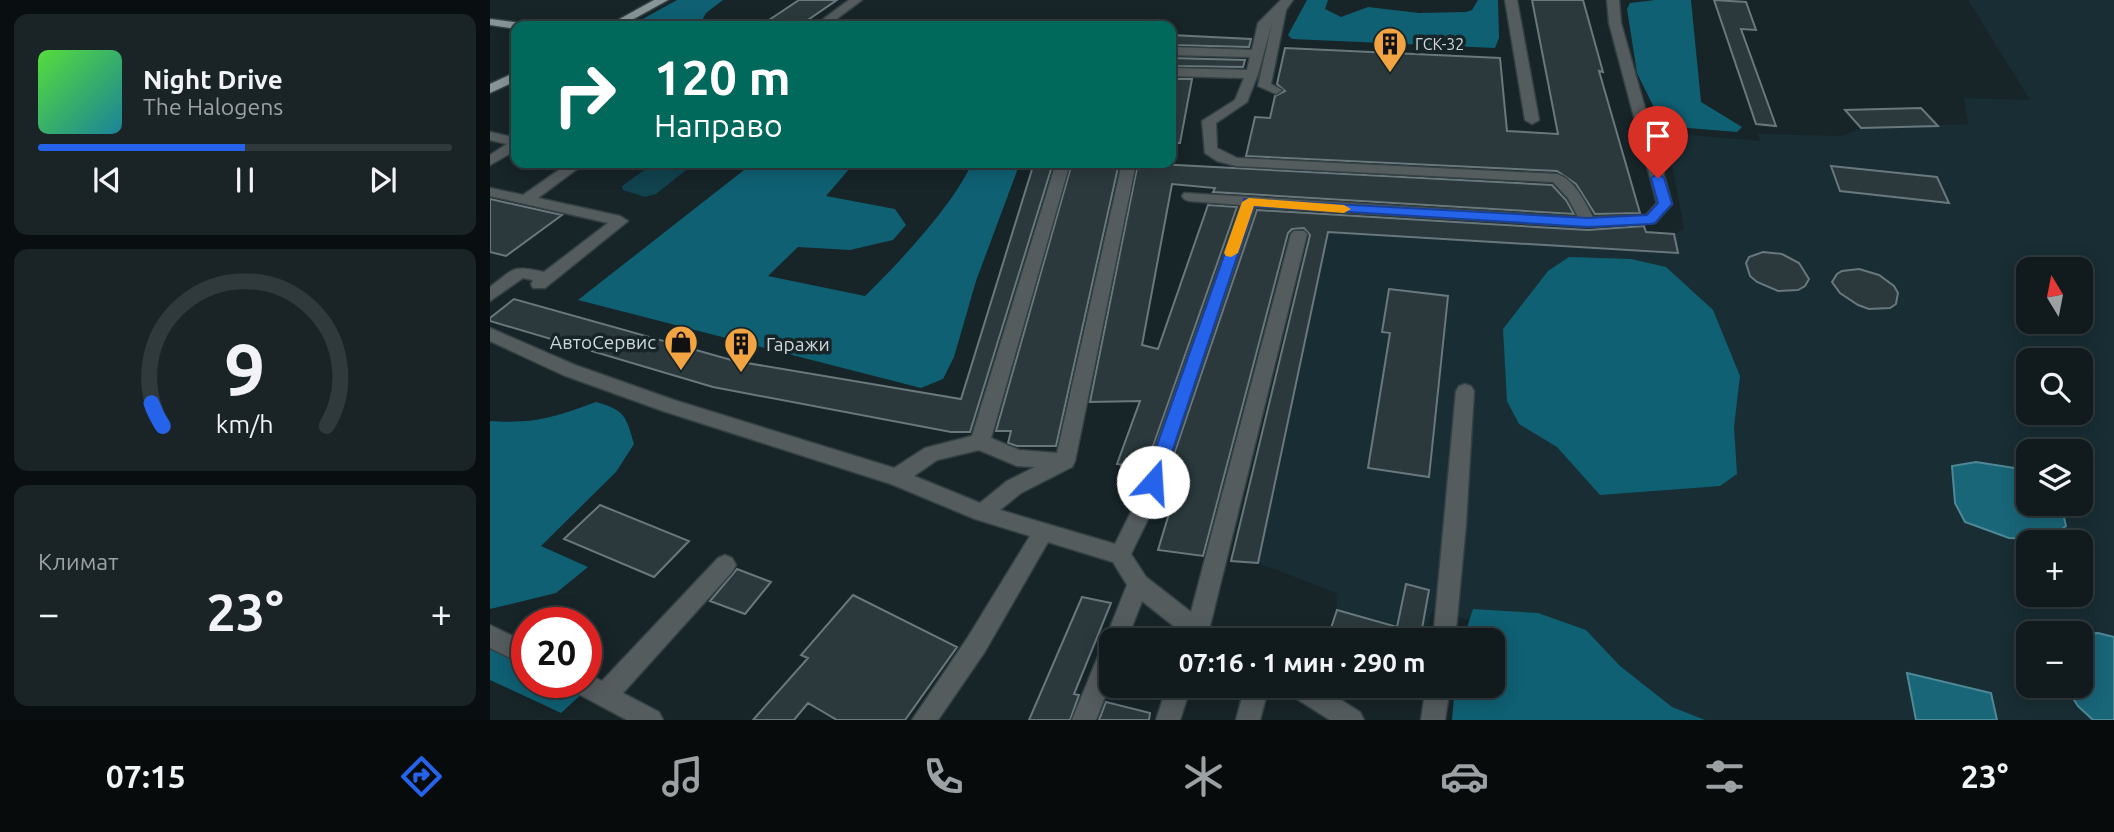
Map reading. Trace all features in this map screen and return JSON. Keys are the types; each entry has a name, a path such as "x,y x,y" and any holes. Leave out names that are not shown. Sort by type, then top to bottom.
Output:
{"main road":[{"path":"622,21 662,0"},
{"path":"490,22 511,25"},
{"path":"490,89 511,78"}],"street":[{"path":"827,21 856,0"},
{"path":"1511,0 1532,120"},
{"path":"1189,195 1249,202 1588,222 1650,220 1665,204 1615,23 1613,0"},
{"path":"1284,5 1264,23 1252,75 1241,102 1209,121 1210,150 1222,158 1236,162 1557,178 1574,196 1588,222"},
{"path":"1276,90 1264,86 1284,5"},
{"path":"1176,51 1257,54"},
{"path":"1176,72 1252,75"},
{"path":"490,136 511,142"},
{"path":"490,161 511,146"},
{"path":"527,199 571,168"},
{"path":"981,442 1062,168"},
{"path":"1065,461 1128,168"},
{"path":"490,192 620,221 543,281 520,272 490,295"},
{"path":"1120,555 1144,507 1249,202"},
{"path":"1205,628 1299,234"},
{"path":"490,334 569,370 669,406 896,477 982,513 1120,555 1138,584 1192,628"},
{"path":"1445,628 1465,391"},
{"path":"896,477 932,454 981,442 1017,458 1065,461"},
{"path":"982,513 1014,487 1065,461"},
{"path":"924,720 976,645 1044,531"},
{"path":"651,720 604,696 725,565"},
{"path":"1121,628 1138,584"},
{"path":"490,636 511,647"},
{"path":"1084,720 1099,682"},
{"path":"1168,720 1175,698"},
{"path":"1248,720 1254,698"},
{"path":"1311,698 1328,712 1352,720"},
{"path":"1433,720 1436,698"}],"shaded area":[{"path":"677,0 723,0 706,13 702,21 639,21"},
{"path":"1307,0 1328,0 1325,9 1341,17 1368,7 1419,13 1466,12 1472,10 1478,0 1498,0 1499,38 1495,48 1292,39 1288,35"},
{"path":"1691,0 1701,102 1742,127 1737,132 1663,126 1637,73 1627,9 1630,3"},
{"path":"1968,0 2114,0 2114,720 1464,720 1483,698 1505,698 1505,628 1485,628 1481,623 1432,611 1428,628 1401,628 1337,610 1336,593 1258,563 1328,232 1678,253 1674,234 1684,229 1666,133 1760,141 1758,134 1842,136 1861,128 1968,124 1964,98 2030,100"},
{"path":"647,168 689,168 656,194 645,197 623,190 622,186"},
{"path":"747,168 850,168 826,196 895,209 906,225 893,240 850,250 798,247 768,276 865,296 909,251 939,215 970,168 1018,168 976,281 954,357 943,379 921,388 578,300"},
{"path":"1569,257 1631,259 1666,267 1713,310 1740,376 1734,427 1737,474 1720,486 1600,495 1557,447 1519,424 1507,401 1503,329 1548,271"},
{"path":"596,402 619,411 629,427 634,444 616,472 541,546 588,567 556,593 490,609 490,421 545,418"},
{"path":"1976,462 2016,468 2016,516 2064,516 2066,526 2060,530 2016,530 2016,538 1965,522 1955,503 1952,466"},
{"path":"1473,609 1538,613 1586,630 1620,666 1672,707 1705,720 1452,720 1454,698 1505,698 1505,628 1467,628"},
{"path":"2093,633 2114,637 2114,720 2093,720 2073,698 2093,698"},
{"path":"490,645 511,655 511,690 490,680"},
{"path":"1907,673 1991,693 1997,720 1916,720"},
{"path":"529,698 577,698 561,713"}],"building":[{"path":"799,0 837,0 806,21 768,21"},
{"path":"1532,0 1583,0 1603,72 1599,71 1640,213 1595,214 1576,184 1557,171 1246,156 1255,117 1270,118 1275,96 1285,91 1277,84 1285,48 1500,58 1507,131 1558,134"},
{"path":"1714,0 1746,2 1756,30 1741,29 1776,126 1756,124"},
{"path":"1176,35 1251,39 1249,47 1176,45"},
{"path":"1176,58 1245,60 1243,67 1176,66"},
{"path":"1176,79 1192,79 1180,143 1176,143"},
{"path":"1921,108 1938,126 1861,128 1845,110"},
{"path":"1176,165 1552,185 1574,214 1213,192 1215,188 1172,184 1142,345 1158,349 1208,205 1237,207 1145,469 1117,464 1140,401 1090,402 1137,168 1176,168"},
{"path":"1831,166 1937,177 1949,203 1840,191"},
{"name":"Гаражи","path":"1032,168 1051,168 970,432 951,432 713,387 490,321 490,318 514,299 735,361 961,399"},
{"path":"1071,168 1118,168 1056,446 1017,446 1008,443 1011,431 996,431"},
{"path":"490,199 562,215 506,256 490,252"},
{"path":"1257,210 1588,230 1644,226 1646,232 1674,234 1678,253 1328,232 1258,563 1231,561 1310,235 1304,228 1292,229 1288,233 1203,556 1158,550 1181,474 1168,472"},
{"path":"1763,252 1782,254 1799,263 1809,279 1805,286 1798,290 1778,291 1757,282 1750,276 1746,263 1749,257"},
{"path":"1859,269 1879,275 1894,286 1898,293 1896,304 1890,308 1869,309 1840,293 1832,282 1837,274"},
{"path":"1389,289 1448,296 1429,477 1368,468 1390,333 1382,332"},
{"path":"600,505 689,541 654,577 564,539"},
{"path":"737,569 771,582 745,614 710,601"},
{"path":"1406,584 1429,590 1422,628 1331,628 1337,610 1397,627"},
{"path":"853,595 957,647 905,720 837,720 808,703 794,720 753,720 808,658 801,655"},
{"path":"1082,597 1111,603 1074,694 1079,695 1070,720 1029,720"},
{"path":"1106,702 1150,713 1149,720 1099,720"}],"slow traffic":[{"path":"1231,253 1249,202 1344,209"}],"place":[{"name":"ГСК-32","path":"1390,74"},
{"name":"АвтоСервис","path":"681,372"},
{"name":"Гаражи","path":"741,374"}],"route":[{"path":"1153,482 1249,202 1588,222 1650,220 1665,204 1658,178"}]}
